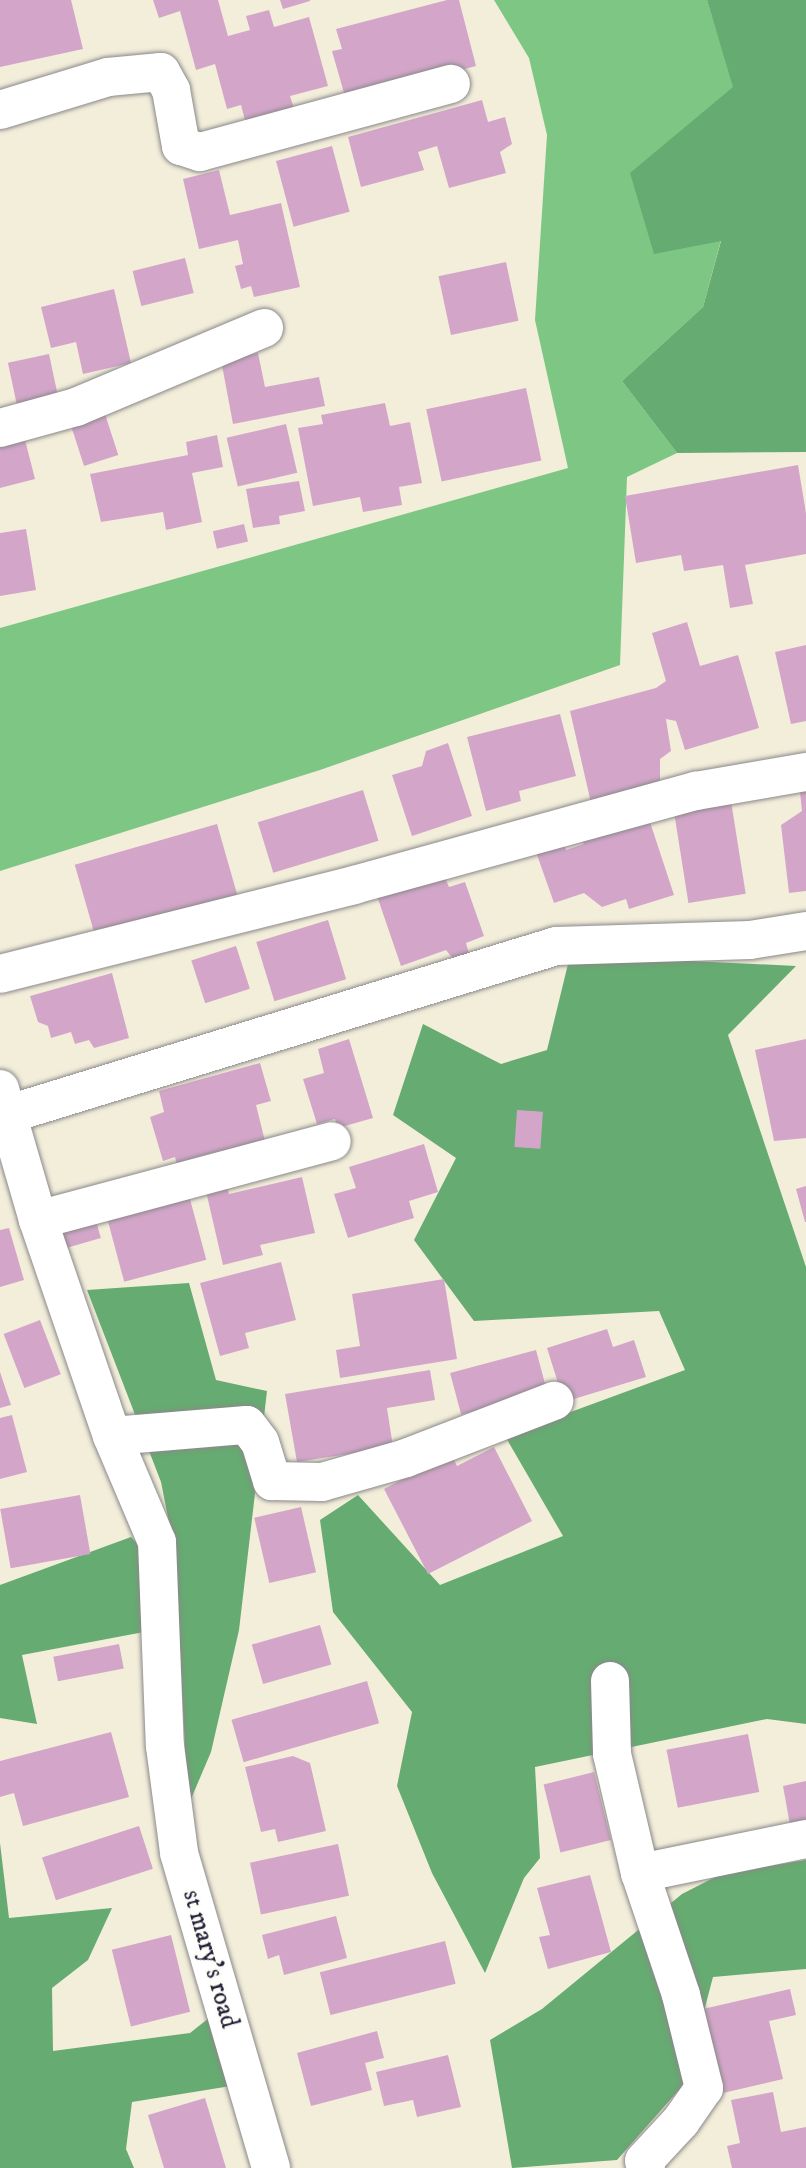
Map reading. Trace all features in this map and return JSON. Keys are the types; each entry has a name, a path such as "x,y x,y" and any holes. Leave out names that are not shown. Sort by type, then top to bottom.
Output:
{"street":[{"path":"0,110 108,77 160,72 171,90 181,146 200,152 451,84"},
{"path":"0,428 76,407 264,328"},
{"path":"0,974 354,885 696,791 806,772"},
{"path":"5,1102 556,946 750,940 806,931"},
{"name":"st mary's road","path":"5,1102 38,1220 112,1436 157,1542 165,1746 179,1853 271,2168"},
{"path":"38,1220 332,1141"},
{"path":"112,1436 247,1425 260,1442 272,1481 323,1482 406,1458 554,1401"},
{"path":"610,1681 612,1754 640,1873 681,1995 704,2088 681,2121 644,2161 646,2168"},
{"path":"640,1873 806,1839"}],"green space":[{"path":"494,0 707,0 734,87 631,173 721,240 703,307 622,381 677,453 627,477 620,665 320,770 0,871 0,628 568,468 535,320 547,135 529,58"},
{"path":"707,0 806,0 806,452 677,453 622,381 703,307 721,241 654,254 630,173 733,87"},
{"path":"671,960 796,966 728,1035 806,1267 806,1724 767,1719 535,1767 540,1858 524,1878 485,1973 432,1873 397,1786 412,1712 333,1612 320,1520 358,1495 440,1585 563,1536 505,1436 685,1370 659,1311 474,1321 414,1240 456,1158 393,1115 423,1024 501,1064 547,1050 568,964"},
{"path":"189,1283 216,1380 267,1391 239,1630 211,1752 188,1806 175,1553 161,1482 87,1290"},
{"path":"131,1537 147,1554 144,1632 22,1655 37,1724 0,1718 0,1585"},
{"path":"0,1843 9,1918 112,1908 88,1960 52,1988 53,2051 190,2033 214,2014 237,2085 132,2102 126,2149 134,2168 0,2168"},
{"path":"806,1860 806,1969 713,1977 685,2083 617,2160 512,2168 490,2040 542,2009 682,1894 721,1874"}],"building":[{"path":"0,0 71,0 83,49 0,67"},
{"path":"153,0 218,0 228,36 250,30 246,16 269,10 274,27 309,17 328,86 290,96 295,111 246,124 241,105 227,109 215,64 196,70 180,11 159,18"},
{"path":"280,0 310,0 310,1 283,9"},
{"path":"447,0 459,0 476,66 346,100 332,51 342,49 336,29"},
{"path":"482,100 488,122 505,117 512,144 500,152 506,173 449,188 437,146 418,152 424,170 361,187 348,137"},
{"path":"332,146 350,212 294,227 276,161"},
{"path":"219,170 230,215 281,203 300,287 254,297 251,286 241,289 235,266 243,264 238,240 199,249 183,179"},
{"path":"185,258 194,293 141,306 133,271"},
{"path":"506,262 518,321 451,335 439,276"},
{"path":"114,289 131,363 83,374 76,342 51,348 41,307"},
{"path":"258,353 265,387 319,377 325,406 233,424 221,360"},
{"path":"49,354 60,405 19,414 8,363"},
{"path":"526,388 541,460 442,482 426,409"},
{"path":"385,403 390,426 410,422 422,483 399,487 402,505 363,512 360,497 313,506 298,428 323,424 321,415"},
{"path":"105,414 118,455 84,466 71,425"},
{"path":"286,424 297,473 238,486 227,438"},
{"path":"217,435 223,467 192,473 202,522 166,530 163,512 101,522 90,474 188,455 186,442"},
{"path":"24,436 35,479 0,488 0,442"},
{"path":"798,465 806,513 806,554 745,565 753,604 730,608 723,565 684,571 681,555 636,563 625,496"},
{"path":"299,481 305,511 279,516 280,524 253,528 246,489"},
{"path":"244,524 248,542 217,549 213,531"},
{"path":"26,529 36,590 0,596 0,533"},
{"path":"687,622 700,666 738,655 759,728 685,750 676,721 666,719 671,751 660,759 660,785 591,803 570,711 656,688 666,681 652,633"},
{"path":"806,645 806,721 791,724 775,652"},
{"path":"560,714 576,776 519,791 521,801 486,811 467,737"},
{"path":"448,743 472,816 412,836 392,775 422,766 426,751"},
{"path":"363,790 378,841 273,873 258,822"},
{"path":"806,791 806,891 789,893 781,825 802,811 800,792"},
{"path":"731,801 746,894 688,903 674,810"},
{"path":"650,822 674,895 629,909 626,899 602,907 584,893 554,903 536,852 563,842 566,850 584,844 576,835"},
{"path":"217,824 239,901 97,942 75,865"},
{"path":"443,873 449,887 465,882 484,936 466,943 469,954 453,959 446,950 401,966 377,896"},
{"path":"328,920 346,979 274,1001 256,942"},
{"path":"236,946 250,989 205,1003 191,961"},
{"path":"112,973 129,1038 94,1048 89,1040 75,1044 71,1032 51,1038 48,1026 38,1022 30,996"},
{"path":"349,1039 373,1118 338,1128 335,1119 317,1124 303,1079 324,1073 318,1049"},
{"path":"806,1039 806,1138 774,1141 755,1050"},
{"path":"260,1063 271,1101 256,1105 266,1145 178,1169 175,1157 163,1161 150,1117 164,1112 159,1091"},
{"path":"517,1110 543,1112 540,1149 514,1147"},
{"path":"424,1144 438,1192 409,1201 414,1218 348,1238 334,1194 356,1188 349,1167"},
{"path":"302,1177 315,1233 260,1245 263,1255 223,1265 205,1187 226,1182 229,1194"},
{"path":"806,1186 806,1222 805,1222 796,1189"},
{"path":"190,1199 206,1260 124,1282 108,1221"},
{"path":"94,1214 101,1238 66,1248 59,1224"},
{"path":"9,1228 24,1280 0,1287 0,1230"},
{"path":"281,1262 296,1320 245,1333 249,1348 220,1356 200,1283"},
{"path":"444,1279 457,1359 340,1378 336,1350 360,1346 352,1294"},
{"path":"40,1320 61,1374 24,1388 4,1334"},
{"path":"607,1329 613,1347 634,1340 646,1377 564,1402 547,1348"},
{"path":"536,1350 547,1392 461,1415 450,1373"},
{"path":"430,1370 435,1400 387,1408 393,1447 297,1462 285,1394"},
{"path":"0,1372 11,1405 0,1408"},
{"path":"12,1415 27,1472 0,1479 0,1418"},
{"path":"494,1447 532,1521 428,1574 384,1489 451,1454 457,1466"},
{"path":"80,1495 90,1554 11,1568 0,1509"},
{"path":"301,1507 316,1572 269,1583 254,1518"},
{"path":"320,1625 331,1664 263,1684 252,1645"},
{"path":"119,1644 124,1669 58,1681 53,1657"},
{"path":"367,1681 379,1723 244,1762 231,1720"},
{"path":"111,1732 129,1797 23,1826 14,1793 0,1797 0,1761"},
{"path":"748,1734 759,1792 678,1808 667,1750"},
{"path":"293,1756 310,1763 326,1831 278,1842 275,1829 261,1832 245,1767"},
{"path":"594,1772 611,1840 560,1853 544,1785"},
{"path":"806,1781 806,1833 792,1836 783,1786"},
{"path":"139,1826 153,1869 56,1900 42,1858"},
{"path":"338,1844 349,1896 261,1915 250,1863"},
{"path":"590,1875 611,1952 548,1969 539,1937 550,1935 537,1888"},
{"path":"336,1916 347,1958 284,1975 279,1955 268,1959 262,1935"},
{"path":"171,1935 190,2012 131,2026 112,1950"},
{"path":"445,1941 456,1984 330,2015 320,1972"},
{"path":"790,1989 796,2015 769,2021 783,2079 723,2093 703,2009"},
{"path":"377,2031 384,2058 365,2063 372,2090 311,2106 297,2053"},
{"path":"448,2055 461,2107 417,2117 413,2100 384,2106 376,2072"},
{"path":"773,2092 781,2132 806,2127 806,2168 732,2168 727,2146 740,2143 731,2100"},
{"path":"205,2098 226,2168 164,2168 148,2115"}]}
